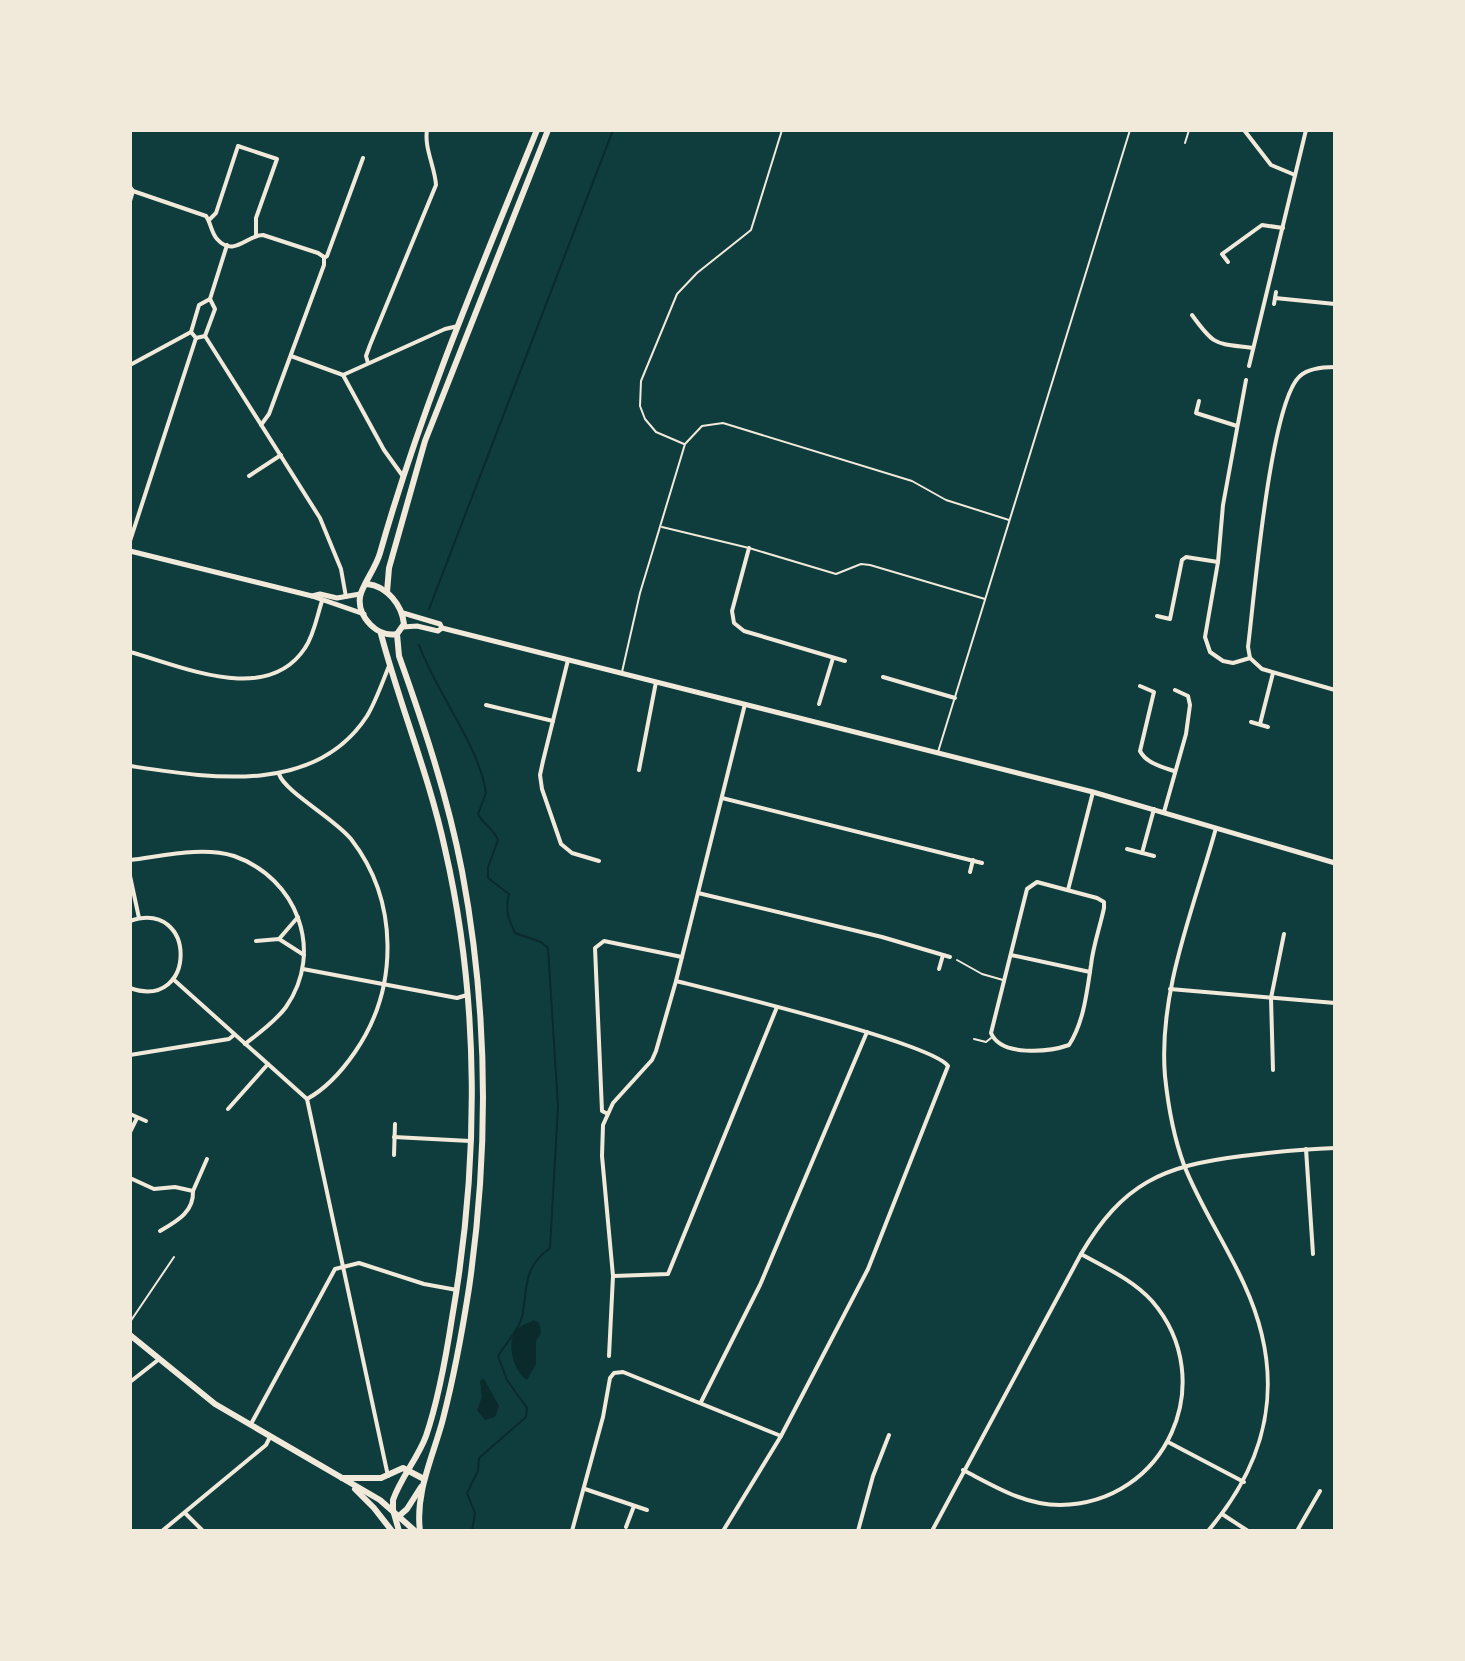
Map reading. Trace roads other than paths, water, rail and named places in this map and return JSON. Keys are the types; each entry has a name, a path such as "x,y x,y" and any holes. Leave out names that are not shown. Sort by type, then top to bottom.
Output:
{"highway":[{"path":"393,1510 397,1488 427,1433 445,1358 465,1224 471,1086 467,995 459,924 445,847 381,634 364,615 359,600 376,566 402,475 537,130"},
{"path":"387,592 389,568 416,469 548,130"},
{"path":"459,326 469,330"},
{"path":"367,584 387,592 403,613 403,627 397,634 399,656 443,795 462,872 478,987 483,1083 482,1142 468,1291 450,1390 423,1481 418,1531"},
{"path":"381,634 397,634"},
{"path":"470,1141 482,1142"},
{"path":"457,1290 468,1291"},
{"path":"130,1335 203,1396 393,1510 399,1531"},
{"path":"345,1480 388,1476 403,1468 423,1481"},
{"path":"345,1480 392,1531"},
{"path":"397,1517 407,1509 423,1481"},
{"path":"382,1517 397,1517 418,1531"}],"street":[{"path":"368,363 366,356 370,345 436,185 427,130"},
{"path":"1244,130 1271,165 1295,175"},
{"path":"1249,366 1306,130"},
{"path":"209,220 216,213 238,146 277,159 256,218 256,235"},
{"path":"261,425 269,414 363,158"},
{"path":"130,201 132,189 201,214 209,220 216,237 227,245 240,246 256,235"},
{"path":"1228,262 1222,254 1262,225 1283,228"},
{"path":"256,235 318,253 324,258"},
{"path":"130,365 191,332 199,305 210,299 227,245"},
{"path":"1275,298 1335,304"},
{"path":"205,336 215,309 210,299"},
{"path":"1192,315 1216,344 1253,348"},
{"path":"343,375 445,329 459,326"},
{"path":"191,332 196,338"},
{"path":"196,338 205,336"},
{"path":"205,336 320,518 341,569 346,597"},
{"path":"130,541 196,338"},
{"path":"291,356 343,375 384,450 402,475"},
{"path":"1335,367 1309,371 1300,377 1282,410 1264,511 1248,647 1250,658 1262,669 1335,690"},
{"path":"1246,380 1223,505 1218,562 1205,637 1210,652 1223,661 1233,663 1250,658"},
{"path":"1199,401 1196,413 1237,426"},
{"path":"249,476 281,455"},
{"path":"749,548 732,611 734,623 744,631 845,661"},
{"path":"130,551 312,596 346,597 360,594"},
{"path":"1157,616 1170,619 1182,560 1186,557 1218,562"},
{"path":"312,596 364,615"},
{"path":"130,652 228,679 266,677 282,671 306,647 322,601"},
{"path":"403,613 440,624 442,628 1093,792 1335,863"},
{"path":"403,627 417,626 438,631 442,628"},
{"path":"819,704 833,658"},
{"path":"568,660 540,775 542,789 561,844 572,853 599,861"},
{"path":"130,766 219,776 279,774 307,766 342,744 367,716 389,666"},
{"path":"1260,724 1273,673"},
{"path":"883,677 955,698"},
{"path":"639,770 656,682"},
{"path":"909,693 911,685"},
{"path":"1140,686 1154,692 1140,751 1143,757 1160,767 1175,771"},
{"path":"1175,690 1188,696"},
{"path":"1188,696 1195,692"},
{"path":"1164,812 1186,734 1188,696"},
{"path":"493,707 496,697"},
{"path":"609,1356 613,1276 602,1156 603,1125 606,1113 652,1060 676,981 745,704"},
{"path":"486,705 553,721"},
{"path":"1251,722 1268,727"},
{"path":"279,774 284,784 341,827 364,858 379,892 387,931 385,984 373,1022 334,1079 307,1099"},
{"path":"1068,891 1093,792"},
{"path":"722,798 982,863"},
{"path":"1142,853 1154,809"},
{"path":"1208,1531 1244,1482 1255,1458 1265,1422 1269,1390 1268,1356 1259,1322 1245,1285 1184,1165 1165,1075 1170,989 1216,828"},
{"path":"589,858 592,848"},
{"path":"1127,849 1154,856"},
{"path":"130,860 197,852 232,855 253,864 283,889 299,916 304,935 303,969 286,1007 245,1044"},
{"path":"970,872 973,860"},
{"path":"130,876 139,918"},
{"path":"1037,882 1104,902 1076,1032 1069,1045 1019,1050 992,1038 992,1027 1011,955 1027,889 1031,884 1037,882"},
{"path":"698,893 882,937 950,957"},
{"path":"279,939 299,916"},
{"path":"130,921 148,918 165,924 178,938 182,960 173,979 159,989 130,988"},
{"path":"1273,1070 1271,998 1284,934"},
{"path":"256,941 279,939 304,955"},
{"path":"606,1113 602,1111 595,948 604,941 682,957"},
{"path":"939,969 943,955"},
{"path":"1011,955 1090,972"},
{"path":"303,969 457,998 467,995"},
{"path":"173,979 307,1099 388,1476"},
{"path":"676,981 867,1032 938,1058 948,1066 948,1073 868,1269 781,1436 723,1531"},
{"path":"1170,989 1335,1003"},
{"path":"613,1276 668,1274 777,1007"},
{"path":"701,1402 760,1285 867,1032"},
{"path":"130,1055 229,1039 234,1035"},
{"path":"228,1109 268,1064"},
{"path":"130,1114 146,1121"},
{"path":"130,1132 137,1118"},
{"path":"394,1155 395,1124"},
{"path":"394,1137 470,1141"},
{"path":"932,1531 1081,1254 1097,1228 1123,1199 1156,1177 1184,1165 1335,1148"},
{"path":"1306,1149 1313,1254"},
{"path":"160,1231 184,1218 207,1159"},
{"path":"130,1178 154,1189 175,1187 193,1191"},
{"path":"963,1470 1028,1501 1070,1505 1098,1499 1128,1485 1158,1457 1168,1442 1178,1417 1182,1367 1165,1319 1141,1290 1081,1254"},
{"path":"250,1426 335,1269 359,1263 371,1265 424,1284 457,1290"},
{"path":"130,1382 158,1360"},
{"path":"572,1531 603,1417 610,1378 614,1373 623,1372 781,1436"},
{"path":"866,1531 858,1530 873,1476 889,1435"},
{"path":"162,1531 266,1445 270,1437"},
{"path":"1168,1442 1244,1482"},
{"path":"584,1488 647,1510"},
{"path":"1297,1531 1320,1491"},
{"path":"626,1527 634,1506"},
{"path":"186,1514 203,1531"},
{"path":"1222,1514 1248,1531"}],"lane":[{"path":"685,444 656,432 645,419 640,406 641,381 677,294 697,273 751,230 782,130"},
{"path":"938,753 1130,130"},
{"path":"1185,143 1189,130"},
{"path":"622,673 640,593 685,444 702,426 723,423 912,481 946,500 1010,520"},
{"path":"660,526 836,574 861,564 870,565 985,599"},
{"path":"957,960 982,974 1004,980"},
{"path":"974,1039 986,1042 992,1038"},
{"path":"130,1322 174,1257"}],"water":[{"path":"534,1320 539,1323 541,1333 536,1341 536,1364 527,1380 513,1360 511,1346 517,1329"},
{"path":"484,1379 499,1406 495,1417 485,1420 477,1410 482,1397 480,1381"}],"waterway":[{"path":"429,609 613,130"},
{"path":"419,645 482,775 486,793 478,814 498,840 488,867 488,878 509,894 508,914 515,933 541,942 548,948 558,1106 550,1248 530,1271 522,1317 498,1356 507,1380 527,1408 526,1417 479,1458 478,1471 467,1493 475,1513 472,1531"}]}
